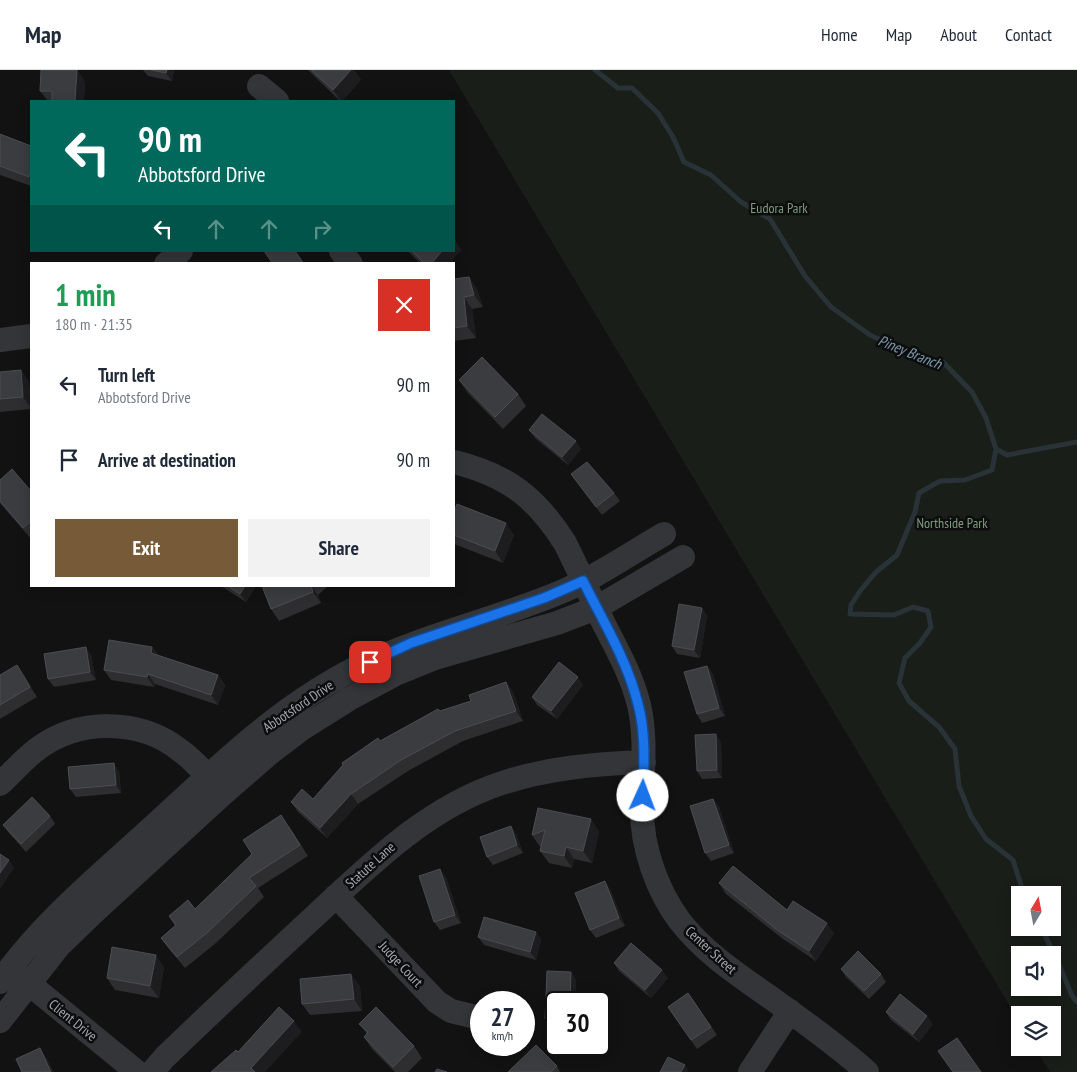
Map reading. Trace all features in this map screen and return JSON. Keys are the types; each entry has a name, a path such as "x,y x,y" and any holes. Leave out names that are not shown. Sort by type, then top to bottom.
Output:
{"street":[{"path":"259,86 276,100"},
{"path":"168,262 180,252"},
{"path":"342,252 349,262"},
{"path":"0,340 30,336"},
{"name":"Center Street","path":"455,462 478,468 502,478 524,493 552,523 565,543 630,677 639,705 643,733 642,813 645,842 653,870 664,895 679,919 720,962 790,1011 838,1047 867,1072"},
{"name":"Abbotsford Drive","path":"0,1021 58,947 216,785 245,742 296,704 356,668 411,643 544,598 583,581 664,534"},
{"name":"Abbotsford Drive","path":"5,975 46,926 216,785 270,753 303,728 349,699 396,674 435,658 557,622 596,608 683,557"},
{"path":"0,784 35,750 49,742 75,730 96,726 118,726 141,730 162,738 181,751 216,785"},
{"name":"Statute Lane","path":"152,1072 165,1057 336,896 397,841 428,818 462,799 498,784 532,774 570,766 644,762"},
{"name":"Judge Court","path":"336,896 436,1002 451,1011 470,1016"},
{"name":"Client Drive","path":"5,975 29,984 137,1072"},
{"path":"750,1072 790,1011"}],"green space":[{"path":"449,70 1077,70 1077,1072 1050,1072 1040,1056 1061,1056 1061,1006 1011,1006 1011,1008"}],"building":[{"path":"41,70 77,70 75,100 52,100 52,91 40,91"},
{"path":"151,70 167,70 166,73"},
{"path":"311,70 351,70 333,90"},
{"path":"0,134 30,146 29,177 0,166"},
{"path":"265,252 296,252 303,262 272,262"},
{"path":"413,252 441,252 433,262 423,262"},
{"path":"469,277 474,295 464,297 467,326 455,328 455,279"},
{"path":"482,357 518,394 495,417 459,380"},
{"path":"21,370 23,397 0,399 0,372"},
{"path":"542,414 576,441 562,457 529,430"},
{"path":"587,462 614,493 596,507 571,474"},
{"path":"12,469 30,490 30,522 23,528 0,501 0,480"},
{"path":"457,504 506,523 495,551 455,535 455,509"},
{"path":"230,587 244,587 240,594"},
{"path":"262,587 311,587 313,592 271,609"},
{"path":"679,604 702,608 694,650 672,646"},
{"path":"109,640 152,647 151,653 218,675 211,695 148,674 147,677 104,670"},
{"path":"86,647 90,672 48,679 44,654"},
{"path":"559,662 578,677 551,711 532,697"},
{"path":"17,665 30,687 0,705 0,675"},
{"path":"707,666 719,708 697,714 684,672"},
{"path":"506,682 516,711 455,731 401,760 351,794 320,828 291,802 302,789 313,799 343,765 342,763 378,738 380,741 438,709 440,711 471,701 469,695"},
{"path":"716,734 717,770 697,771 695,735"},
{"path":"114,763 116,785 70,789 68,767"},
{"path":"32,797 50,816 21,844 3,825"},
{"path":"713,799 729,845 705,853 690,806"},
{"path":"538,808 591,819 583,851 566,847 564,856 540,851 545,830 532,835"},
{"path":"281,815 300,845 249,878 256,886 208,932 177,957 161,938 176,925 169,916 188,900 195,909 252,854 243,840"},
{"path":"511,826 517,845 487,857 480,837"},
{"path":"0,854 9,860 0,873"},
{"path":"733,866 787,910 793,901 827,923 809,951 776,929 719,883"},
{"path":"440,869 455,915 434,922 419,876"},
{"path":"605,881 619,918 590,930 575,893"},
{"path":"484,917 536,932 530,952 478,937"},
{"path":"631,943 662,970 645,990 614,963"},
{"path":"112,947 156,955 150,986 107,978"},
{"path":"858,951 881,974 864,991 841,969"},
{"path":"547,971 571,972 570,991 546,991"},
{"path":"351,974 354,999 302,1004 300,979"},
{"path":"688,993 711,1027 691,1040 668,1007"},
{"path":"900,994 927,1016 913,1034 886,1012"},
{"path":"279,1007 294,1021 251,1068 255,1072 211,1072 236,1050 238,1052"},
{"path":"376,1007 414,1046 393,1067 364,1037 368,1032 359,1024"},
{"path":"957,1038 981,1072 953,1072 938,1051"},
{"path":"535,1046 557,1066 551,1072 508,1072 525,1056 535,1056"},
{"path":"40,1048 51,1072 22,1072 16,1059"},
{"path":"668,1057 685,1065 681,1072 660,1072"},
{"path":"437,1069 447,1072 435,1072"}],"waterway":[{"name":"Piney Branch","path":"595,70 618,88 632,88 658,113 673,137 684,162 711,175 741,202 770,219 805,276 831,307 870,335 912,355 943,362 972,392 986,418 996,449 992,470 965,480 940,481 919,493 915,512 897,555 876,572 860,591 851,605 850,614 894,615 913,607 928,611 931,627 920,643 905,658 899,683 909,701 939,727 955,749 959,786 971,816 986,839 1013,860 1021,886"},
{"path":"996,449 1007,455 1077,442"},
{"name":"Piney Branch","path":"1045,936 1072,996 1077,1002"}],"route":[{"path":"370,662 411,643 544,598 583,581 630,677 639,705 643,733 643,796"}],"park label":[{"name":"Eudora Park","path":"779,208"},
{"name":"Northside Park","path":"952,523"}]}
